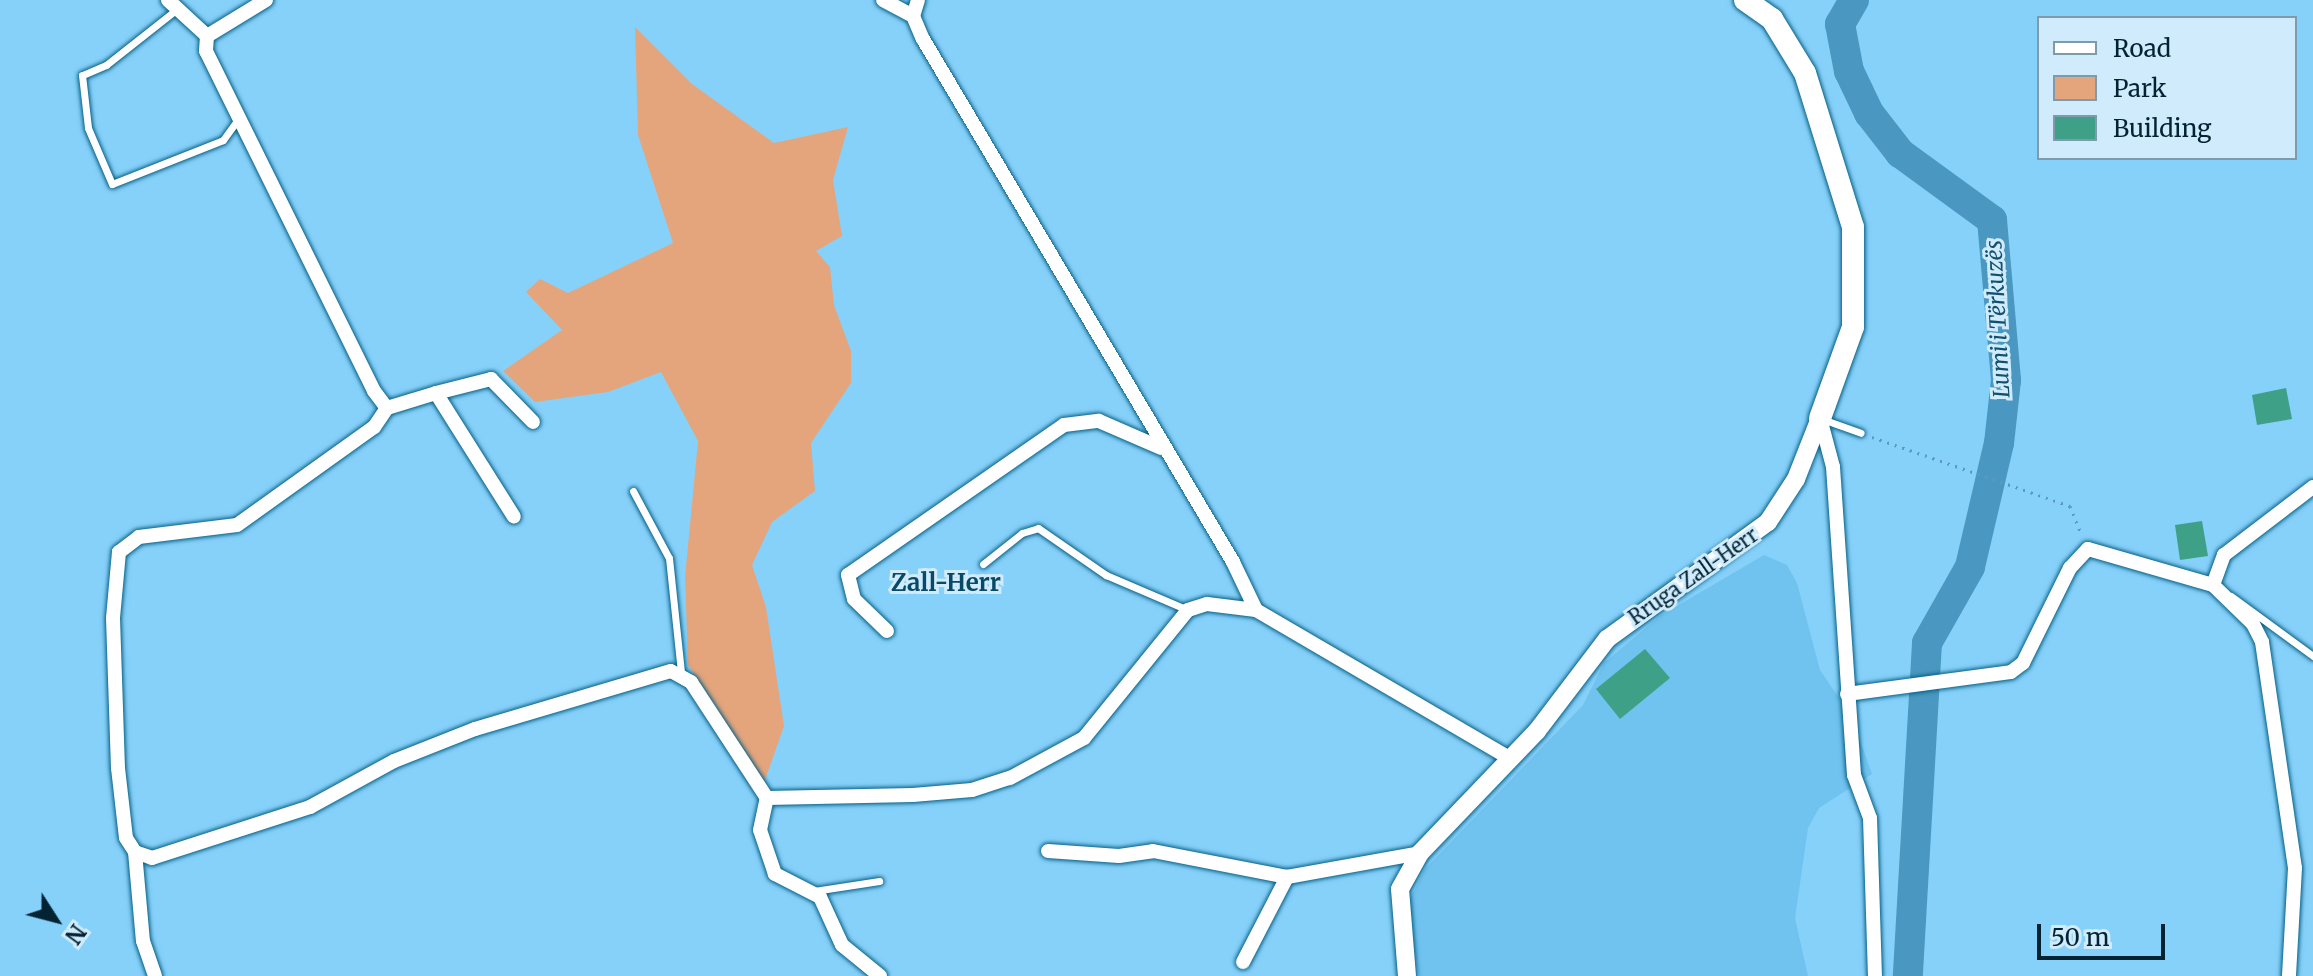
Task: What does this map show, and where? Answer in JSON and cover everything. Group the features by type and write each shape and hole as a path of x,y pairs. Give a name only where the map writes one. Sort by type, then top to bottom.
{"main road":[{"name":"Rruga Zall-Herr","path":"1745,0 1772,19 1800,62 1853,227 1853,327 1820,418"}],"street":[{"path":"207,36 266,0"},
{"path":"883,0 913,16 1161,448 1233,562 1256,610"},
{"path":"913,16 918,0"},
{"path":"173,4 207,36"},
{"path":"207,36 206,51 241,116 328,303 387,408"},
{"path":"155,976 143,941 135,852 126,838 118,768 113,618 119,552 139,537 237,525 374,427 387,408 491,379 533,422"},
{"path":"436,393 514,517"},
{"path":"1820,418 1833,467 1854,775 1870,818 1875,976"},
{"name":"Rruga Zall-Herr","path":"1407,976 1400,889 1420,853 1511,759 1607,639 1768,522 1796,479 1820,418"},
{"path":"887,631 854,599 848,575 1064,425 1099,421 1161,448"},
{"path":"2213,585 2224,555 2313,487"},
{"path":"1847,694 1996,677 2023,663 2070,568 2088,549 2213,585 2253,624 2262,642 2295,868 2289,976"},
{"path":"767,798 913,795 972,790 1010,778 1084,738 1188,610 1207,604 1256,610 1511,759"},
{"path":"135,852 152,858 310,807 394,761 475,729 594,690 681,672 767,798"},
{"path":"767,798 760,820 765,859 775,874 814,891 842,945 880,976"},
{"path":"1048,851 1119,856 1153,851 1287,877 1420,853"},
{"path":"1243,962 1287,877"}],"lane":[{"path":"173,4 106,65 82,75 88,128 112,184 223,140 241,116"},
{"path":"1820,418 1861,433"},
{"path":"633,491 669,558 681,672"},
{"path":"983,564 1022,533 1038,528 1106,575 1188,610"},
{"path":"2213,585 2313,656"},
{"path":"814,891 879,881"}],"path":[{"path":"1861,433 2070,506 2088,549"}],"shaded area":[{"path":"1764,555 1787,565 1797,583 1820,670 1852,717 1872,774 1819,808 1808,828 1795,918 1808,976 1419,976 1407,905 1425,869 1583,705 1604,663 1660,616"}],"green space":[{"path":"635,27 692,84 774,143 848,127 833,180 842,236 816,251 830,267 834,305 851,351 851,383 811,443 815,491 772,522 752,565 766,607 784,726 764,783 688,665 685,577 698,441 661,372 608,392 535,402 503,371 562,330 526,292 540,279 568,293 673,243 638,135"}],"building":[{"path":"2286,388 2292,419 2257,425 2252,395"},
{"path":"2202,521 2208,556 2180,560 2175,525"},
{"path":"1645,649 1670,678 1620,719 1596,689"}],"waterway":[{"name":"Lumi i Tërkuzës","path":"1854,0 1840,24 1849,71 1869,113 1900,153 1992,220 2006,380 1999,443 1970,567 1927,643 1908,976"}],"district":[{"name":"Zall-Herr","path":"946,583"}]}
